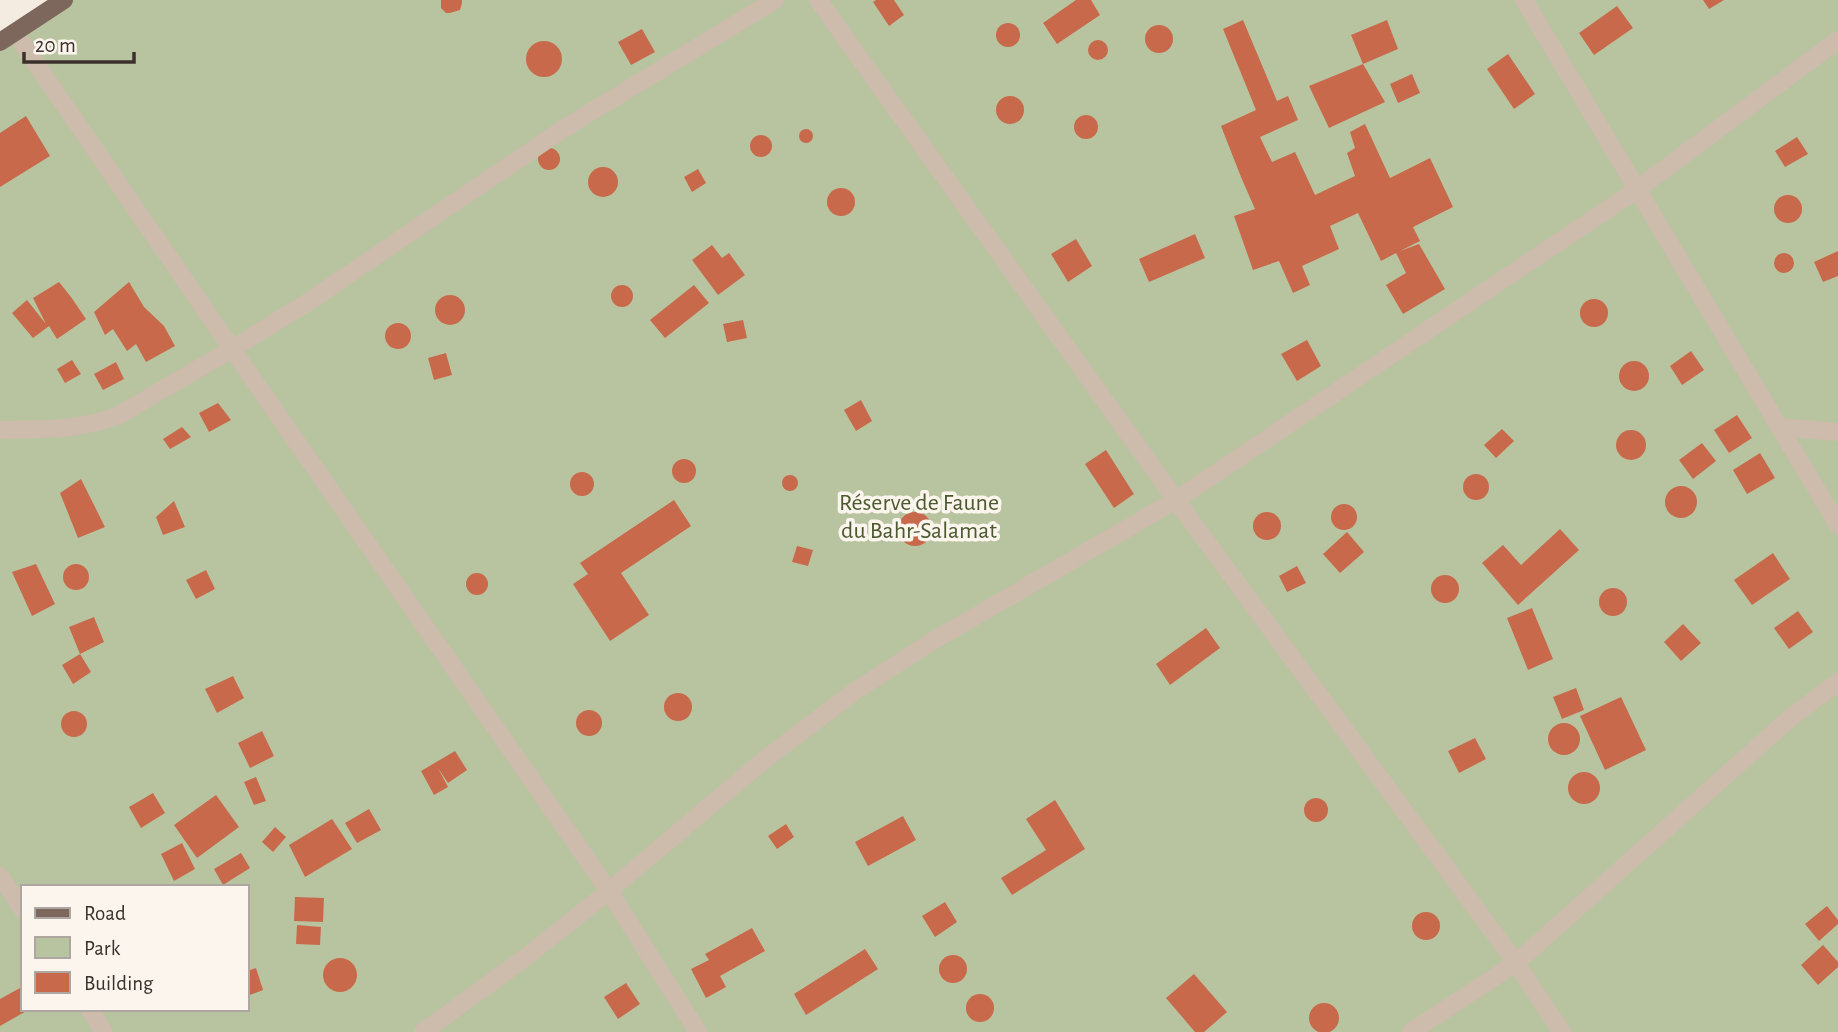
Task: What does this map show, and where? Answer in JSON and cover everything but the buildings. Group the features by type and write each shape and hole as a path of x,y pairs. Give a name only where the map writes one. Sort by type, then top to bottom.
{"main road":[{"path":"7,37 64,0"}],"street":[{"path":"0,430 72,428 119,415 232,349 342,279 563,129 775,0"},
{"path":"818,0 1176,499 1516,963 1562,1032"},
{"path":"1524,0 1838,525"},
{"path":"7,37 232,349 609,891 698,1032"},
{"path":"423,1032 526,957 764,760 855,691 931,642 1176,499 1636,190 1838,40"},
{"path":"1780,427 1838,432"},
{"path":"1411,1032 1516,963 1790,718 1838,682"},
{"path":"0,876 21,907"},
{"path":"90,1011 104,1032"}],"green space":[{"name":"Réserve de Faune du Bahr-Salamat","path":"64,0 1838,0 1838,1032 0,1032 0,42"}]}
